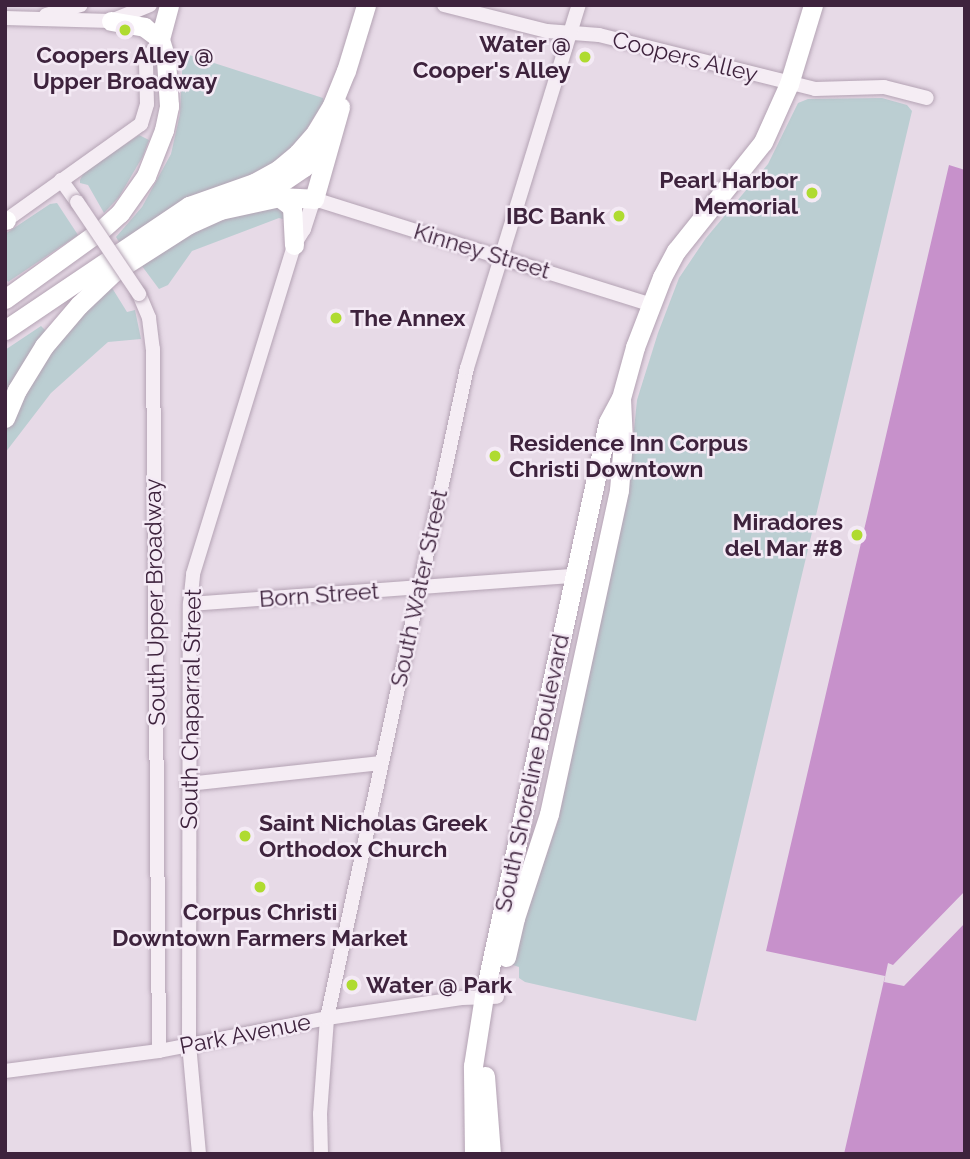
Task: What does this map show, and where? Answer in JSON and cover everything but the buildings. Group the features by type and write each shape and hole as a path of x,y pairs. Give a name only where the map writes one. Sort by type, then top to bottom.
{"main road":[{"path":"7,297 101,230 120,213 146,176 164,130 169,106 166,60 160,39 169,5"},
{"path":"5,342 204,216 256,200 279,197 314,199 346,71 366,5"},
{"name":"South Shoreline Boulevard","path":"474,1154 473,1066 490,996 574,576 608,422 621,398 650,304 676,251 763,142 789,84 813,5"},
{"path":"111,21 144,27 160,39"},
{"path":"5,330 189,206 254,183 279,169 316,132 346,71"},
{"path":"256,200 304,167 333,130"},
{"path":"279,197 292,207 294,245"},
{"path":"5,418 17,390 44,346 79,305 116,271"},
{"name":"South Shoreline Boulevard","path":"491,1154 485,1069 490,996 549,814 619,490 623,441 621,398"}],"street":[{"path":"38,17 80,5"},
{"path":"5,18 111,21 150,5"},
{"name":"Coopers Alley","path":"444,5 547,32 599,35 789,84 815,89 884,87 927,98"},
{"name":"South Water Street","path":"321,1154 320,1114 327,1018 467,368 579,5"},
{"path":"6,220 141,124 147,104 146,62 160,39"},
{"name":"South Upper Broadway","path":"61,180 139,294 149,318 152,349 159,1051"},
{"name":"Kinney Street","path":"314,199 650,304"},
{"name":"South Chaparral Street","path":"199,1154 189,1045 190,604 199,547 294,245 304,229 314,199"},
{"name":"Born Street","path":"190,604 574,576"},
{"path":"188,784 381,763"},
{"name":"Park Avenue","path":"5,1071 159,1051 327,1018 490,996"}],"shaded area":[{"path":"183,53 323,98 324,101 300,140 270,166 119,242 116,237 142,207 171,154 180,114"},
{"path":"882,98 907,105 912,111 696,1021 525,982 519,978 519,967 513,965 520,932 558,821 627,499 637,400 679,278 706,238 768,164 798,103 808,99"},
{"path":"139,135 149,140 143,156 119,197 104,213 88,185 80,183 80,180 84,172"},
{"path":"949,165 965,170 965,1154 844,1154 885,976 766,951"},
{"path":"57,203 78,235 8,282 5,277 5,234 50,204"},
{"path":"282,204 290,221 279,218 192,251 168,285 159,289 139,262 201,222"},
{"path":"109,283 127,312 135,310 141,339 108,342 51,393 5,453 5,431 30,374"},
{"path":"41,326 47,332 5,401 5,350"}],"pier":[{"path":"965,891 965,923 904,986 884,982 888,963 893,965"}],"place":[{"name":"Coopers Alley @ Upper Broadway","path":"125,30"},
{"name":"Water @ Cooper's Alley","path":"585,57"},
{"name":"Pearl Harbor Memorial","path":"812,193"},
{"name":"IBC Bank","path":"619,216"},
{"name":"The Annex","path":"336,318"},
{"name":"Residence Inn Corpus Christi Downtown","path":"495,456"},
{"name":"Miradores del Mar #8","path":"857,535"},
{"name":"Saint Nicholas Greek Orthodox Church","path":"245,836"},
{"name":"Corpus Christi Downtown Farmers Market","path":"260,887"},
{"name":"Water @ Park","path":"352,985"}]}
